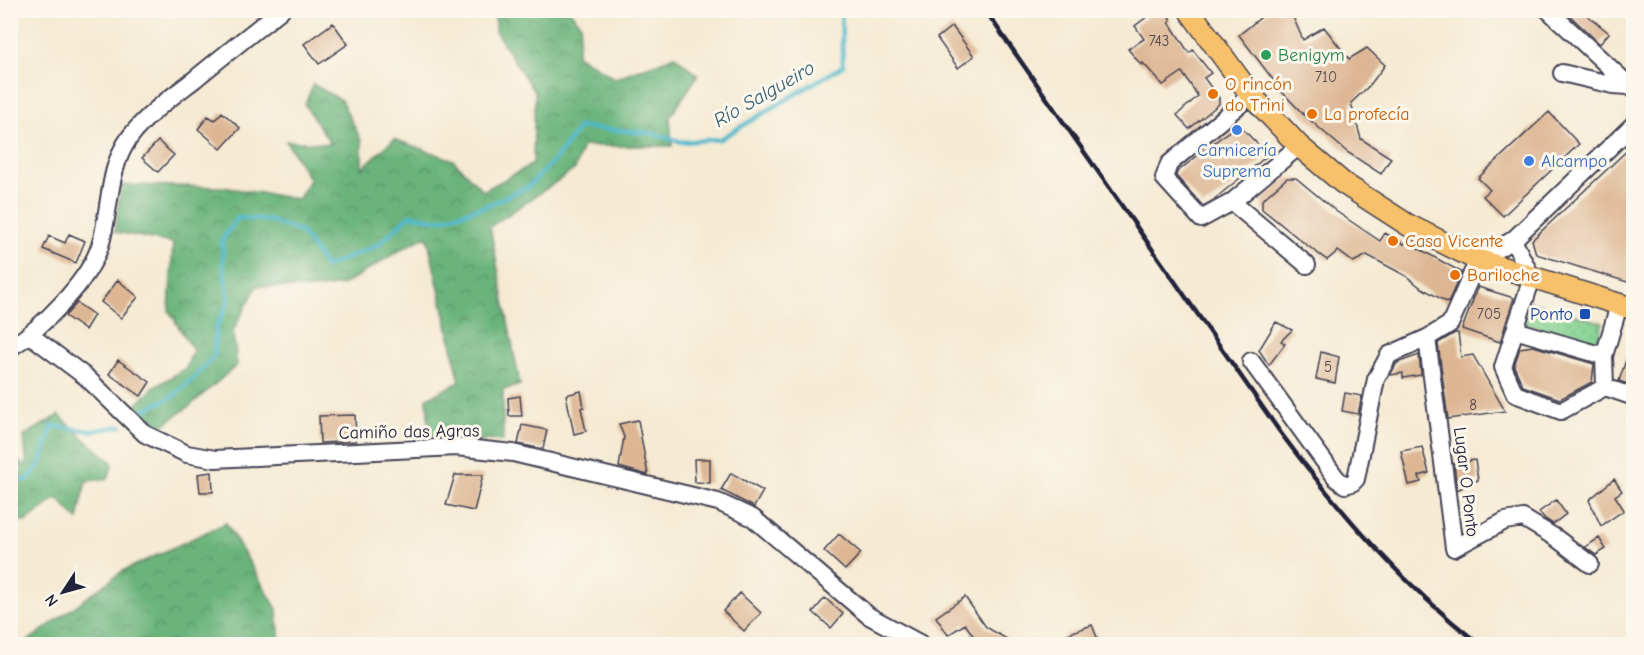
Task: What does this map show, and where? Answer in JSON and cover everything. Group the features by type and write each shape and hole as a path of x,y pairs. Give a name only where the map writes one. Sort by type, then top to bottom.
{"main road":[{"path":"1189,10 1251,95 1299,146 1343,183 1408,225 1478,260 1626,307"}],"street":[{"path":"10,348 30,336 91,268 100,246 118,156 131,135 167,100 281,10"},
{"path":"1548,10 1631,88"},
{"path":"1562,73 1631,88"},
{"path":"1251,95 1169,164 1164,178 1201,219 1232,202 1299,146"},
{"path":"1251,361 1337,479 1345,484 1356,479 1376,379 1389,355 1427,338 1450,324 1478,260 1513,240 1634,124"},
{"path":"1232,202 1307,265"},
{"path":"1513,240 1532,278 1503,367 1515,394 1561,411 1605,387 1634,397"},
{"path":"1605,387 1604,356 1626,307"},
{"path":"1515,330 1604,356"},
{"name":"Camiño das Agras","path":"30,336 86,377 146,434 187,454 214,459 456,447 513,453 718,501 753,518 869,616 921,645"},
{"name":"Lugar O Ponto","path":"1427,338 1454,548 1505,521 1523,518 1556,538 1590,564"}],"green space":[{"path":"495,11 570,11 581,25 577,55 615,78 675,56 698,75 670,117 672,146 583,146 575,169 490,227 520,385 503,390 503,441 429,437 427,398 460,382 427,236 343,285 313,289 257,286 233,331 237,365 191,405 156,430 131,410 153,388 186,368 193,350 169,311 173,243 115,232 121,185 222,187 298,199 310,180 286,141 331,144 305,105 313,84 341,100 362,142 362,168 394,139 453,160 483,191 533,164 535,93 495,31"},
{"path":"1529,301 1603,323 1596,345 1523,323"},
{"path":"59,415 113,463 108,479 86,481 78,520 57,498 25,522 11,517 11,459 27,466 24,436"},
{"path":"226,523 277,609 280,644 24,644 123,571"}],"building":[{"path":"1156,10 1165,10 1171,20 1169,22 1189,53 1193,50 1211,73 1204,78 1219,98 1219,104 1189,129 1177,115 1198,96 1182,72 1163,85 1143,63 1141,65 1128,49 1144,39 1135,26"},
{"path":"1270,10 1290,10 1303,40 1324,27 1349,59 1367,48 1385,65 1370,85 1351,103 1361,139 1391,158 1381,174 1347,152 1303,114 1284,94 1239,35"},
{"path":"1564,10 1581,10 1609,33 1600,44"},
{"path":"333,23 348,44 319,64 304,44"},
{"path":"952,26 974,56 958,68 937,38"},
{"path":"222,112 240,128 221,149 198,129 208,116 215,120"},
{"name":"Alcampo","path":"1549,112 1579,144 1503,216 1483,196 1490,190 1478,178"},
{"path":"1238,124 1268,155 1203,206 1176,176 1177,172"},
{"path":"158,141 174,155 158,172 142,158"},
{"path":"1634,144 1634,284 1536,254 1532,240"},
{"path":"1287,178 1296,178 1337,212 1380,241 1385,233 1404,244 1407,242 1461,272 1448,303 1406,276 1367,255 1353,262 1338,251 1327,260 1304,243 1262,209 1262,200"},
{"path":"69,234 85,241 76,263 43,249 49,236 65,243"},
{"path":"118,280 138,297 121,318 101,302"},
{"path":"1478,287 1514,298 1500,342 1462,329"},
{"path":"77,303 94,315 85,330 65,316"},
{"path":"1276,322 1292,330 1281,341 1285,344 1269,365 1259,350"},
{"path":"1458,333 1461,357 1473,355 1505,411 1448,419 1438,343"},
{"path":"1631,345 1634,346 1634,386 1619,381"},
{"path":"1533,346 1594,364 1592,382 1560,399 1523,386 1514,366 1520,348"},
{"path":"1321,352 1339,357 1335,383 1316,379"},
{"path":"1419,355 1421,375 1403,378 1403,373 1390,375 1397,363"},
{"path":"118,360 150,382 141,396 109,374"},
{"path":"581,391 584,407 581,408 586,431 574,434 566,395"},
{"path":"1345,393 1362,396 1358,414 1342,411"},
{"path":"520,396 522,416 509,416 508,398"},
{"path":"355,415 356,441 320,443 319,416"},
{"path":"638,420 648,475 619,467 624,437 619,424"},
{"path":"522,425 547,430 543,449 518,444"},
{"path":"1422,447 1429,473 1419,476 1421,482 1409,485 1401,451"},
{"path":"694,459 710,459 710,483 695,482"},
{"path":"1475,460 1478,480 1457,490 1454,463"},
{"path":"212,472 213,492 200,492 198,474"},
{"path":"731,473 763,491 754,507 721,490"},
{"path":"455,475 483,475 474,511 446,505"},
{"path":"1614,479 1622,491 1615,496 1624,510 1601,526 1589,500"},
{"path":"1556,500 1566,514 1553,524 1539,512"},
{"path":"839,534 861,553 845,570 824,551"},
{"path":"1599,538 1606,549 1596,555 1585,547"},
{"path":"740,593 761,613 744,631 723,611"},
{"path":"965,597 986,627 1017,645 980,645 965,624 948,635 936,617"},
{"path":"825,598 843,614 831,628 813,612"},
{"path":"1092,625 1100,645 1073,645 1062,636"}],"waterway":[{"name":"Río Salgueiro","path":"137,413 172,397 214,356 216,327 229,300 222,240 237,218 268,220 301,232 326,267 378,245 410,215 438,220 486,206 529,186 558,156 579,127 651,133 682,142 720,139 843,66 841,10"},
{"name":"Río Salgueiro","path":"10,478 28,480 41,462 52,426 92,431 121,426"}],"railway":[{"path":"985,10 1302,461 1348,518 1397,571 1479,644"}],"place":[{"name":"Benigym","path":"1266,55"},
{"name":"O rincón do Trini","path":"1213,94"},
{"name":"La profecía","path":"1312,114"},
{"name":"Carnicería Suprema","path":"1237,130"},
{"name":"Alcampo","path":"1529,161"},
{"name":"Casa Vicente","path":"1393,241"},
{"name":"Bariloche","path":"1455,275"},
{"name":"Ponto","path":"1585,314"}]}
